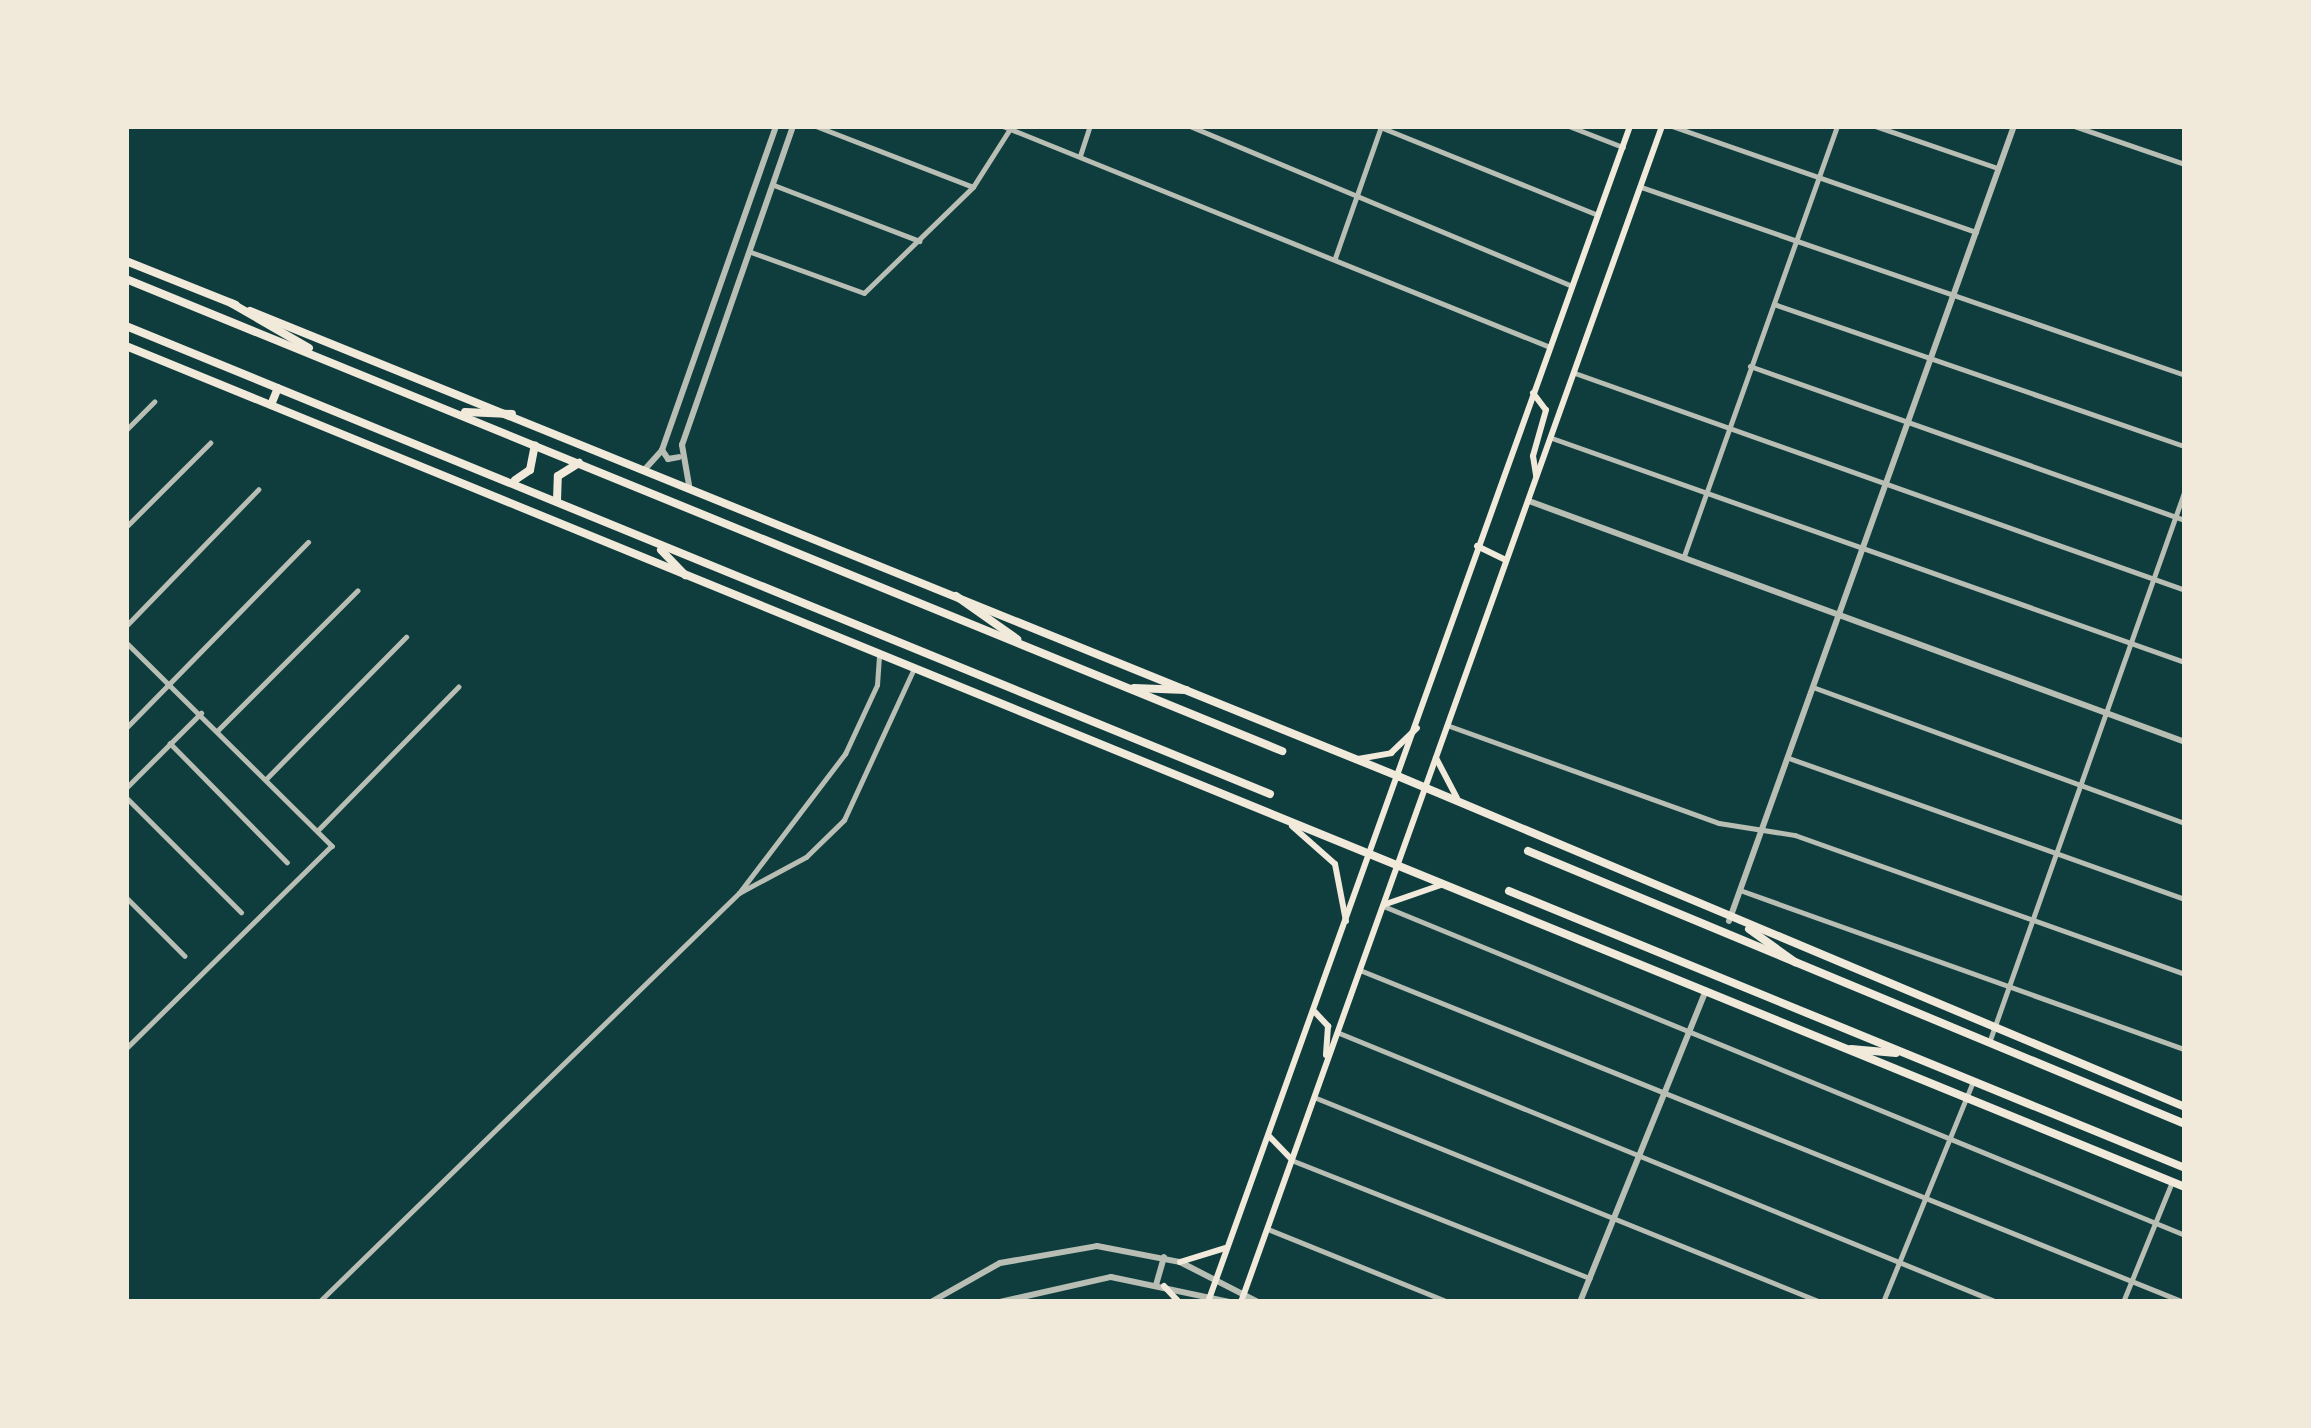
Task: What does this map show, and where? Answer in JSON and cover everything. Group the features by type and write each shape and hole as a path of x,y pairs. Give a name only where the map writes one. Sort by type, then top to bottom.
{"main road":[{"path":"1209,1299 1420,725 1477,546 1630,126"},
{"path":"1241,1302 1662,126"},
{"path":"126,261 689,485 1400,777 1748,929 2185,1107"},
{"path":"126,279 1282,751"},
{"path":"231,303 331,361"},
{"path":"126,326 1270,794"},
{"path":"126,346 2185,1187"},
{"path":"271,405 278,388"},
{"path":"1533,393 1546,410 1532,456 1537,480"},
{"path":"459,412 512,414"},
{"path":"514,481 530,470 535,444"},
{"path":"557,500 558,476 580,462"},
{"path":"656,544 685,575"},
{"path":"1477,546 1506,560"},
{"path":"956,596 1034,650"},
{"path":"1126,688 1186,690"},
{"path":"1351,758 1382,757 1420,725"},
{"path":"1436,758 1463,806"},
{"path":"1292,826 1335,864 1346,928"},
{"path":"1528,851 2185,1124"},
{"path":"1383,905 1442,885"},
{"path":"1509,891 2169,1162 2185,1164"},
{"path":"1748,929 1806,969"},
{"path":"1314,1010 1328,1026 1323,1070"},
{"path":"1851,1049 1904,1053"},
{"path":"1269,1136 1292,1160"},
{"path":"1180,1262 1228,1246"},
{"path":"1160,1286 1179,1302"}],"street":[{"path":"646,468 662,450 776,126"},
{"path":"689,485 679,457 793,126"},
{"path":"816,126 973,187"},
{"path":"1080,156 1090,126"},
{"path":"1190,126 1358,192 1572,286"},
{"path":"1335,257 1380,126 1598,215"},
{"path":"1569,126 1623,147"},
{"path":"1672,126 1976,232"},
{"path":"1683,557 1837,126"},
{"path":"1875,126 1998,168"},
{"path":"1730,921 2014,126"},
{"path":"2074,126 2185,164"},
{"path":"750,251 864,293 973,187 1006,127 1550,347"},
{"path":"772,184 920,241"},
{"path":"1641,187 2185,375"},
{"path":"1774,304 2185,446"},
{"path":"1750,366 2185,520"},
{"path":"1575,373 2185,590"},
{"path":"126,430 154,402"},
{"path":"1552,438 2185,662"},
{"path":"126,527 211,443"},
{"path":"662,450 679,457"},
{"path":"126,626 258,490"},
{"path":"1989,1045 2185,490"},
{"path":"1529,501 1841,610 2185,742"},
{"path":"126,728 308,542"},
{"path":"218,730 357,591"},
{"path":"267,778 406,637"},
{"path":"126,642 331,844 126,1049"},
{"path":"320,1302 739,893 844,754 877,685 878,656"},
{"path":"739,893 806,857 844,820 913,671"},
{"path":"1812,687 2185,823"},
{"path":"319,830 458,688"},
{"path":"126,788 201,713"},
{"path":"1447,725 1719,824 1795,835 2185,974"},
{"path":"170,743 287,862"},
{"path":"1789,758 2185,899"},
{"path":"126,796 241,912"},
{"path":"1740,890 2185,1048"},
{"path":"126,897 184,956"},
{"path":"1383,905 2185,1235"},
{"path":"1360,970 2184,1302"},
{"path":"1580,1302 1668,1094 1706,990"},
{"path":"1337,1032 1997,1302"},
{"path":"1883,1302 1972,1082"},
{"path":"1314,1097 1821,1302"},
{"path":"1292,1160 1590,1278"},
{"path":"2123,1302 2172,1182"},
{"path":"1268,1229 1449,1302"},
{"path":"931,1302 973,1275 1035,1253 1097,1246 1180,1262 1245,1290 1258,1302"},
{"path":"1160,1286 1164,1257"},
{"path":"1000,1302 1079,1279 1160,1286 1230,1302"}]}
